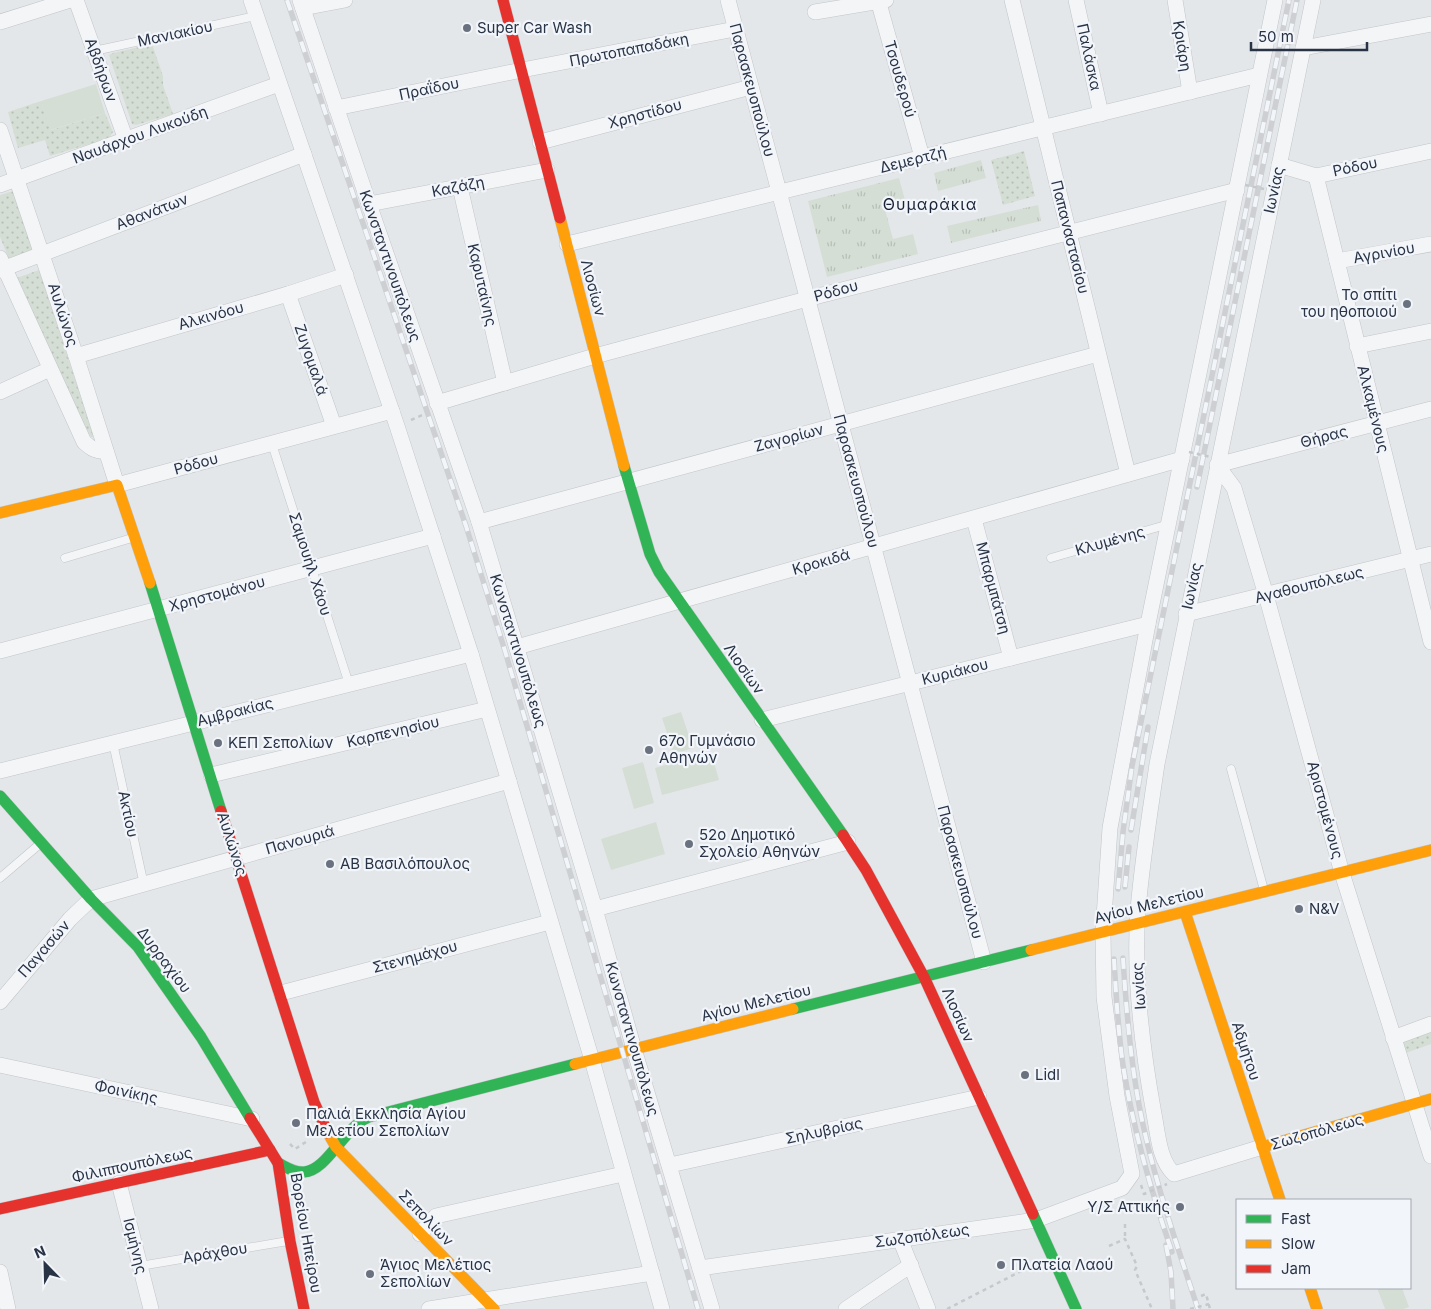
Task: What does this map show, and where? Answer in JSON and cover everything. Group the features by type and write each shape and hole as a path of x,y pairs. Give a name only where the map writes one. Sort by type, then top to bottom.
{"main road":[{"name":"Λιοσίων","path":"503,0 628,481 650,554 679,602 866,870 924,977 1076,1309"},
{"name":"Ρόδου","path":"0,513 117,484"},
{"name":"Αυλώνος","path":"117,484 159,609 193,723 314,1102 323,1125 336,1147"},
{"name":"Δυρραχίου","path":"0,796 41,844 138,947 201,1037 278,1163"},
{"name":"Αγίου Μελετίου","path":"278,1163 294,1171 312,1170 323,1164 355,1125 371,1116 1431,850"},
{"name":"Αδμήτου","path":"1185,912 1280,1199"},
{"name":"Σωζοπόλεως","path":"1262,1147 1431,1100"},
{"name":"Σεπολίων","path":"336,1147 490,1304"},
{"name":"Φιλιππουπόλεως","path":"0,1209 270,1150"},
{"name":"Βορείου Ηπείρου","path":"278,1163 290,1241 304,1309"},
{"path":"1310,1289 1317,1309"}],"street":[{"path":"0,22 70,0"},
{"name":"Αβδήρων","path":"76,0 126,140"},
{"path":"251,0 346,275 433,536 509,781 592,1060 662,1309"},
{"path":"301,4 345,0"},
{"name":"Παρασκευοπούλου","path":"728,0 984,962"},
{"path":"815,12 881,0"},
{"name":"Τσουδερού","path":"881,0 922,157"},
{"name":"Παπαναστασίου","path":"1012,0 1128,474"},
{"name":"Παλάσκα","path":"1076,0 1101,114"},
{"name":"Κριάρη","path":"1175,0 1190,92"},
{"path":"1136,1179 1117,1096 1104,997 1103,932 1110,828 1148,624 1169,524 1186,456 1241,187 1259,75 1275,0"},
{"name":"Ιωνίας","path":"1171,1179 1162,1152 1151,1098 1142,1028 1137,968 1137,924 1140,884 1157,764 1214,461 1280,165 1313,0"},
{"name":"Κωνσταντινουπόλεως","path":"301,4 435,407 479,522 712,1309"},
{"path":"1303,48 1431,24"},
{"name":"Πρωτοπαπαδάκη","path":"522,70 736,29"},
{"name":"Πραΐδου","path":"336,108 522,70"},
{"name":"Δεμερτζή","path":"567,244 1259,75"},
{"name":"Ναυάρχου Λυκούδη","path":"0,185 279,84"},
{"name":"Χρηστίδου","path":"540,142 751,87"},
{"name":"Αυλώνος","path":"0,130 117,484"},
{"name":"Ρόδου","path":"1280,165 1316,176 1431,151"},
{"name":"Αθανάτων","path":"2,266 42,254 304,154"},
{"name":"Καζάζη","path":"368,204 547,170"},
{"name":"Αλκαμένους","path":"1316,176 1431,642"},
{"name":"Καρυταίνης","path":"460,187 505,383"},
{"name":"Ρόδου","path":"435,407 505,383 595,356 1241,187"},
{"name":"Αγρινίου","path":"1337,261 1431,244"},
{"name":"Αυλώνος","path":"2,266 84,442 98,452 106,451"},
{"name":"Αλκινόου","path":"76,356 288,294 346,275"},
{"name":"Ζυγομαλά","path":"288,294 334,426"},
{"path":"1357,346 1431,331"},
{"name":"Ζαγορίων","path":"479,522 1098,354"},
{"path":"0,392 50,369"},
{"name":"Θήρας","path":"1214,461 1431,409"},
{"name":"Ρόδου","path":"117,484 392,411"},
{"name":"Κροκιδά","path":"517,647 974,519 1186,456"},
{"name":"Αριστομένους","path":"1214,461 1234,488 1266,596 1342,873 1431,1156"},
{"name":"Μπαρμπάτση","path":"974,519 1011,658"},
{"name":"Χρηστομάνου","path":"0,651 433,536"},
{"name":"Αγαθουπόλεως","path":"1186,614 1266,596 1431,554"},
{"name":"Κυριάκου","path":"762,720 1148,624"},
{"name":"Αμβρακίας","path":"0,771 470,654"},
{"name":"Καρπενησίου","path":"210,775 487,709"},
{"name":"Πανουριά","path":"92,899 509,781"},
{"path":"595,909 848,842"},
{"name":"Παγασών","path":"2,995 70,919 92,899"},
{"name":"Στενημάχου","path":"280,993 550,922"},
{"path":"1393,1038 1431,1024"},
{"name":"Φοινίκης","path":"0,1065 252,1119"},
{"name":"Σηλυβρίας","path":"670,1165 979,1097"},
{"name":"Σωζοπόλεως","path":"1171,1179 1262,1147"},
{"path":"420,1234 436,1216 623,1174"},
{"name":"Σωζοπόλεως","path":"700,1268 1036,1220 1122,1188 1136,1179"},
{"name":"Ισμήνης","path":"119,1183 150,1309"},
{"path":"900,1239 928,1309"},
{"path":"846,1309 911,1265"},
{"path":"0,1272 8,1309"},
{"path":"429,1309 490,1304 652,1273"}],"lane":[{"name":"Μανιακίου","path":"94,51 256,16"},
{"name":"Σαμουήλ Χάου","path":"272,444 349,684"},
{"name":"Κλυμένης","path":"1051,558 1169,524"},
{"path":"65,558 136,537"},
{"name":"Ακτίου","path":"113,743 144,884"},
{"path":"1232,769 1264,892"},
{"path":"0,878 41,844"},
{"name":"Αράχθου","path":"140,1266 290,1241"}],"path":[{"path":"1241,187 1264,189"},
{"path":"397,426 435,407"},
{"path":"1186,456 1214,461"},
{"path":"286,1139 295,1149 309,1140"},
{"path":"1136,1179 1144,1194 1171,1179"},
{"path":"1125,1224 1125,1239 1137,1266 1135,1270 1152,1309"},
{"path":"1109,1246 1125,1239"},
{"path":"947,1309 1038,1262"},
{"path":"1201,1296 1206,1294 1210,1309"},
{"path":"1190,1309 1209,1304"}],"green space":[{"path":"152,44 173,114 136,125 132,124 109,55"},
{"path":"96,84 105,113 50,130 41,101"},
{"path":"41,101 51,130 105,113 113,132 109,138 50,156 45,140 18,148 8,112"},
{"path":"1024,151 1035,196 1003,205 991,160"},
{"path":"981,160 986,178 938,191 934,173"},
{"path":"899,178 905,200 884,206 893,239 913,234 918,254 827,277 808,201"},
{"path":"13,191 35,250 9,259 0,237 0,195"},
{"path":"1038,205 1041,221 951,243 947,226"},
{"path":"39,270 94,437 91,437 56,369 14,279"},
{"path":"681,712 693,748 674,754 662,718"},
{"path":"711,752 719,780 662,795 655,768"},
{"path":"643,762 654,803 634,809 622,768"},
{"path":"656,822 665,854 611,870 601,839"},
{"path":"1431,1028 1431,1044 1403,1054 1398,1039"},
{"path":"1377,1289 1402,1289 1409,1307 1385,1309"}],"railway":[{"path":"287,0 466,526 505,651 698,1309"},
{"path":"1118,889 1132,766 1289,0"},
{"path":"1197,487 1297,0"},
{"path":"1131,830 1148,727"},
{"path":"1125,887 1129,847"},
{"path":"1123,958 1131,1050 1144,1131 1165,1208 1198,1309"},
{"path":"1114,959 1116,999 1127,1089 1143,1160 1172,1252"},
{"path":"1166,1245 1171,1272 1173,1309"}],"traffic: fast":[{"path":"624,466 650,554 659,572 843,835"},
{"path":"150,583 221,811"},
{"path":"0,796 91,899 138,947 201,1037 250,1118"},
{"path":"793,1009 1031,950"},
{"path":"278,1163 297,1172 312,1170 328,1157 360,1122 369,1117 575,1064"},
{"path":"1033,1214 1076,1309"}],"traffic: slow":[{"path":"560,218 624,466"},
{"path":"0,513 117,485 150,583"},
{"path":"1031,950 1431,850"},
{"path":"1185,912 1280,1199"},
{"path":"575,1064 793,1009"},
{"path":"1262,1147 1431,1099"},
{"path":"328,1133 336,1147 494,1309"},
{"path":"1310,1289 1317,1309"}],"traffic: jam":[{"path":"503,0 560,218"},
{"path":"221,811 314,1102 328,1133"},
{"path":"843,835 866,870 924,977 1033,1214"},
{"path":"250,1118 278,1163 290,1241 304,1309"},
{"path":"0,1209 270,1150"}],"place":[{"name":"Super Car Wash","path":"467,28"},
{"name":"Το σπίτι του ηθοποιού","path":"1407,304"},
{"name":"ΚΕΠ Σεπολίων","path":"218,743"},
{"name":"67ο Γυμνάσιο Αθηνών","path":"649,750"},
{"name":"52ο Δημοτικό Σχολείο Αθηνών","path":"689,844"},
{"name":"ΑΒ Βασιλόπουλος","path":"330,864"},
{"name":"N&V","path":"1299,909"},
{"name":"Lidl","path":"1025,1075"},
{"name":"Παλιά Εκκλησία Αγίου Μελετίου Σεπολίων","path":"296,1123"},
{"name":"Υ/Σ Αττικής","path":"1180,1207"},
{"name":"Πλατεία Λαού","path":"1001,1265"},
{"name":"Άγιος Μελέτιος Σεπολίων","path":"370,1274"}],"district":[{"name":"Θυμαράκια","path":"930,204"}]}
